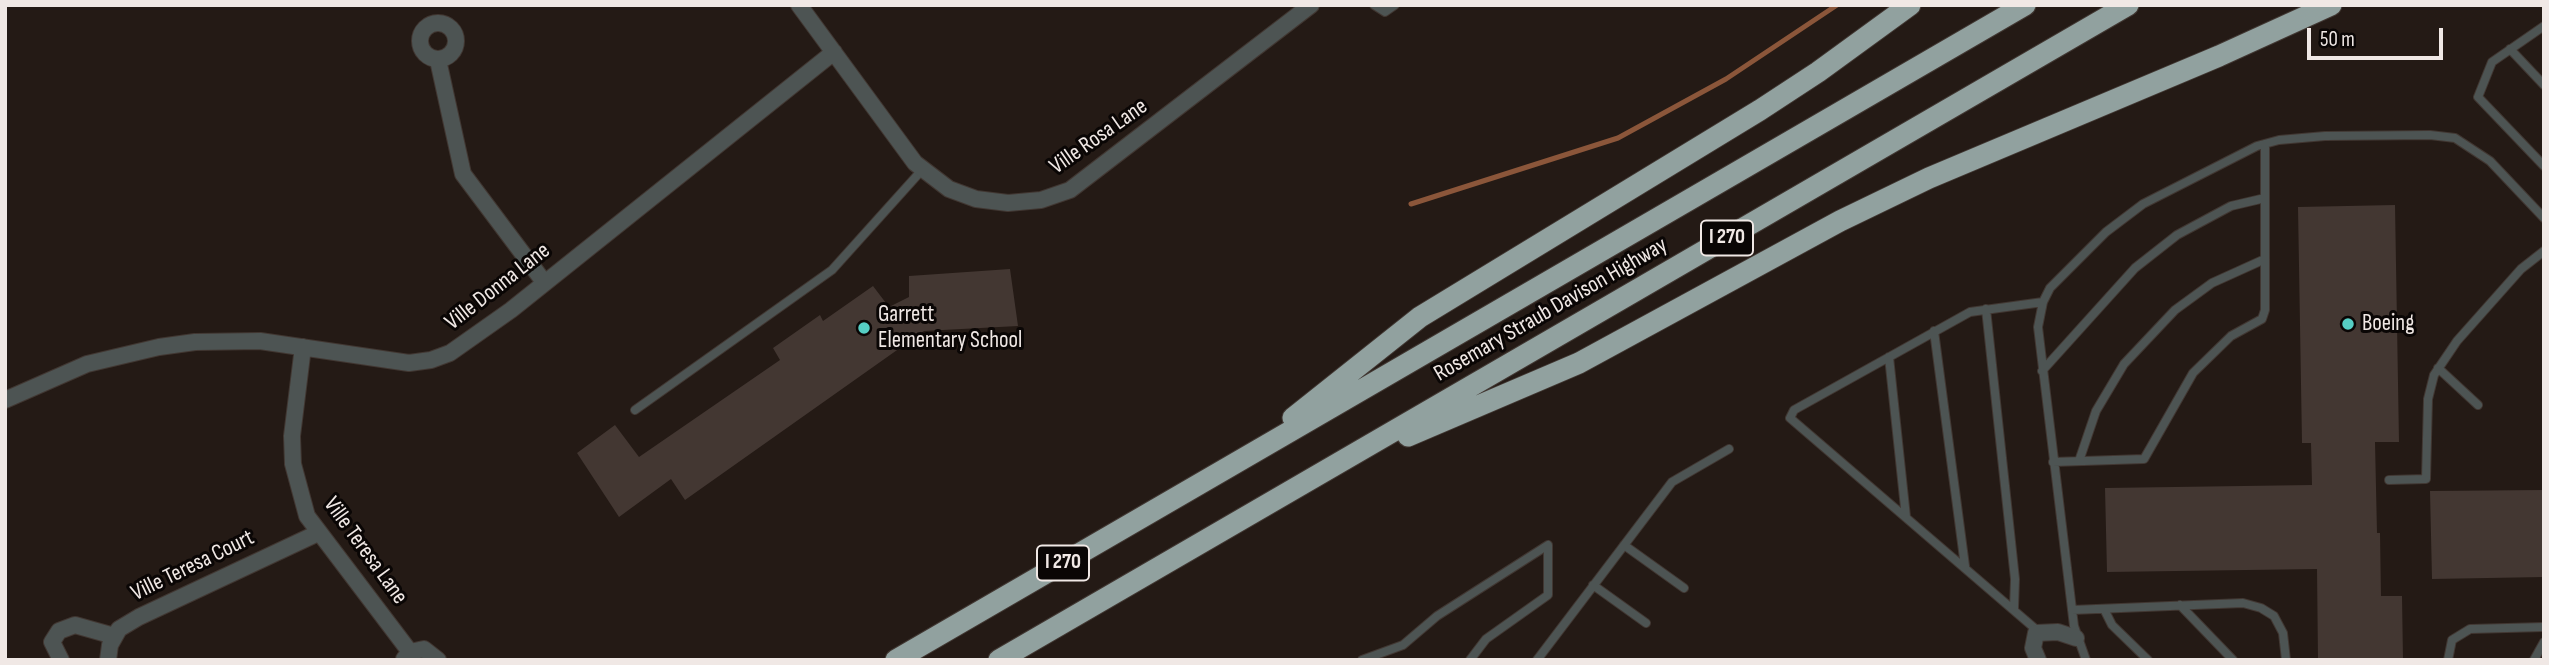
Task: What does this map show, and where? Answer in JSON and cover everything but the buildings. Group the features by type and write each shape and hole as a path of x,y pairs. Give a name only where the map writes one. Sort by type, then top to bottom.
{"highway":[{"path":"1231,468 1420,317 1760,110 1910,5"},
{"name":"Rosemary Straub Davison Highway","path":"897,660 2025,5"},
{"name":"Rosemary Straub Davison Highway","path":"999,660 2128,5"},
{"path":"1326,471 1579,363 1840,221 1929,177 2219,56 2331,5"}],"street":[{"name":"Ville Rosa Lane","path":"799,5 922,170 949,189 976,199 1008,203 1041,200 1070,190 1311,5"},
{"name":"Ville Donna Lane","path":"5,400 87,364 159,347 228,341 303,347 410,363 431,360 481,334 834,52"},
{"path":"438,60 463,174 544,282"},
{"name":"Ville Teresa Lane","path":"303,347 292,436 293,464 307,516 407,656 424,649 438,660"},
{"name":"Ville Teresa Court","path":"114,636 119,629 139,617 318,533"},
{"path":"61,660 52,642 59,631 75,625 114,636 108,660"},
{"path":"2038,660 2033,639 2039,632 2058,632 2076,638"}],"lane":[{"path":"1374,5 1385,12 1395,5"},
{"path":"2544,26 2492,62 2478,97 2544,166"},
{"path":"2510,49 2544,85"},
{"path":"2078,660 2038,327 2043,302 2050,288 2106,232 2143,204 2203,172 2265,144 2325,136 2430,135 2455,138 2490,160 2544,218"},
{"path":"2053,462 2144,459 2193,373 2231,336 2262,319 2265,310 2265,144"},
{"path":"635,410 832,270 922,170"},
{"path":"2042,371 2081,325 2136,268 2177,235 2231,206 2265,198"},
{"path":"2389,480 2426,479 2428,399 2438,368 2521,269 2544,251"},
{"path":"2079,461 2096,411 2124,364 2175,310 2212,283 2265,259"},
{"path":"2039,632 1790,418 1794,410 1970,312 2043,302"},
{"path":"1986,309 2015,579 2014,608"},
{"path":"1934,331 1965,566"},
{"path":"1889,357 1906,517"},
{"path":"2438,368 2478,405"},
{"path":"1537,660 1672,482 1729,449"},
{"path":"1624,544 1684,588"},
{"path":"1362,660 1403,645 1437,616 1548,545 1548,595 1486,639 1471,660"},
{"path":"1593,586 1646,623"},
{"path":"2072,610 2243,603 2261,608 2274,616 2283,633 2287,660"},
{"path":"2180,605 2233,660"},
{"path":"2104,608 2112,625 2148,660"},
{"path":"2448,660 2452,640 2470,629 2544,627"},
{"path":"2076,638 2086,660"},
{"path":"2534,660 2544,642"}],"waterway":[{"path":"1411,204 1618,138 1726,79 1837,5"}],"place":[{"name":"Boeing","path":"2348,324"},
{"name":"Garrett Elementary School","path":"864,328"}]}
